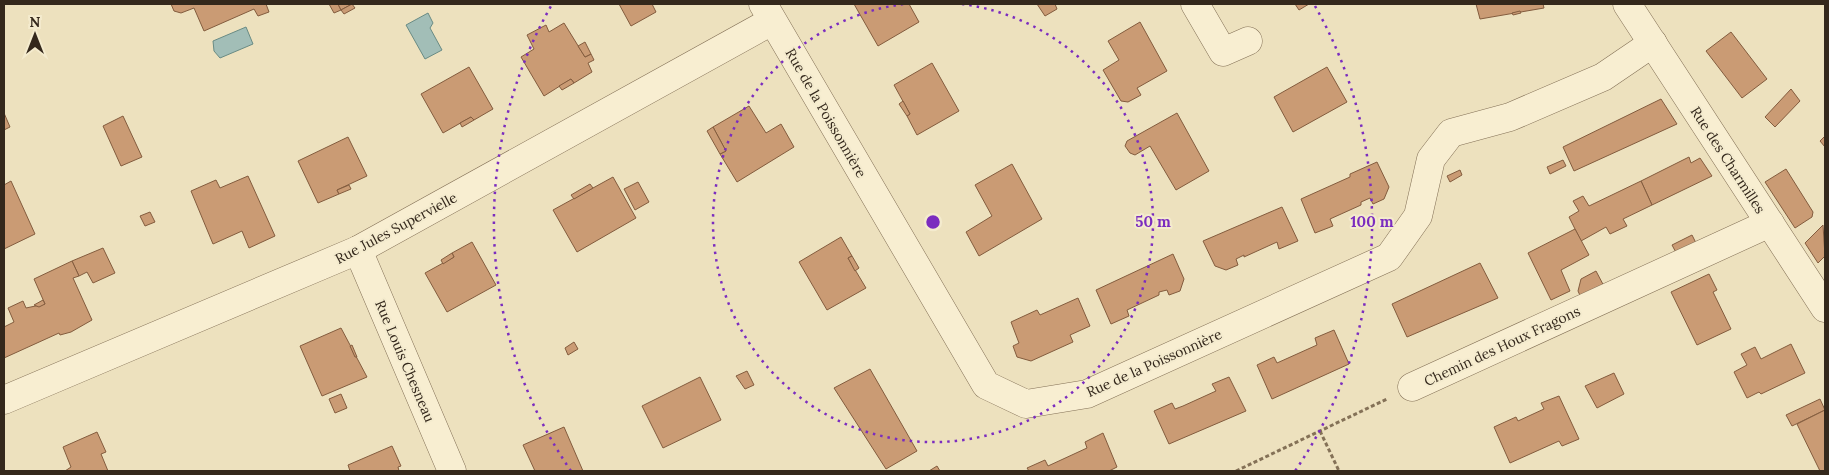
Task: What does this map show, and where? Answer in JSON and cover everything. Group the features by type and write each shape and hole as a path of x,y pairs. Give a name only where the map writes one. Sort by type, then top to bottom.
{"street":[{"path":"1195,4 1222,52 1248,41"},
{"name":"Rue des Charmilles","path":"1632,6 1653,43 1825,308"},
{"name":"Rue de la Poissonnière","path":"767,12 986,385 1026,404 1087,394 1388,257 1418,216 1431,159 1451,133 1510,117 1602,76 1653,43"},
{"name":"Rue Jules Supervielle","path":"4,400 358,250 767,12"},
{"name":"Chemin des Houx Fragons","path":"1412,387 1770,223"},
{"name":"Rue Louis Chesneau","path":"358,250 452,471"}],"path":[{"name":"Chemin des Houx Fragons","path":"1236,471 1412,387"},
{"path":"1320,431 1339,471"}],"water":[{"path":"428,13 433,23 430,28 442,50 425,59 406,25"},
{"path":"246,27 253,44 220,58 214,51 213,41"}],"building":[{"path":"171,4 266,4 269,12 258,16 254,9 204,31 194,8 181,13 174,11"},
{"path":"329,4 338,4 341,10 334,13"},
{"path":"338,4 352,4 341,10"},
{"path":"352,4 355,8 344,14 341,10"},
{"path":"619,4 652,4 656,12 631,26"},
{"path":"854,4 909,4 919,22 878,46"},
{"path":"1037,4 1055,4 1057,9 1045,16"},
{"path":"1295,4 1309,4 1299,10"},
{"path":"1476,4 1543,4 1544,8 1480,19"},
{"path":"1520,11 1521,13 1513,15 1512,13"},
{"path":"1140,22 1167,71 1137,88 1141,95 1128,102 1121,101 1103,70 1119,60 1108,41"},
{"path":"564,23 585,57 591,54 594,60 588,63 592,72 574,83 571,79 544,96 521,57 534,49 527,35 546,25 549,32"},
{"path":"1731,32 1767,79 1742,98 1706,51"},
{"path":"585,42 591,54 585,57 578,46"},
{"path":"932,63 959,111 917,135 907,116 910,114 894,85"},
{"path":"469,67 493,109 474,120 471,117 443,133 421,94"},
{"path":"1327,67 1347,102 1293,132 1274,97"},
{"path":"571,79 574,83 562,90 559,86"},
{"path":"1791,89 1800,101 1775,127 1765,117"},
{"path":"1661,99 1677,124 1574,171 1563,147"},
{"path":"903,101 910,114 907,116 899,104"},
{"path":"749,106 766,133 781,124 794,147 737,182 720,154 726,151 713,127"},
{"path":"4,113 10,127 4,130"},
{"path":"1177,113 1209,171 1176,190 1150,146 1135,155 1130,153 1125,146 1127,141"},
{"path":"123,116 142,157 121,166 103,126"},
{"path":"471,117 474,120 462,127 460,123"},
{"path":"713,127 726,151 720,154 707,131"},
{"path":"1825,136 1825,147 1820,141"},
{"path":"348,137 367,176 337,190 339,194 318,203 298,161"},
{"path":"1689,157 1691,163 1700,158 1712,176 1652,205 1641,181"},
{"path":"1563,160 1566,166 1550,174 1547,167"},
{"path":"1377,162 1389,187 1384,199 1373,204 1370,198 1361,202 1361,205 1330,219 1333,226 1315,233 1301,199 1350,177 1350,174"},
{"path":"1012,164 1042,219 979,256 966,232 992,216 975,185"},
{"path":"1786,169 1813,212 1812,217 1795,228 1765,182"},
{"path":"1460,170 1462,175 1450,182 1447,176"},
{"path":"248,176 275,236 249,248 242,231 213,244 191,191 216,180 220,188"},
{"path":"613,177 636,218 577,252 553,210"},
{"path":"11,181 35,234 4,249 4,185"},
{"path":"1641,181 1652,205 1623,219 1627,226 1610,234 1606,227 1581,241 1569,217 1579,211 1573,201 1583,196 1589,206"},
{"path":"638,182 649,202 635,210 624,189"},
{"path":"590,184 593,188 574,199 571,195"},
{"path":"349,185 351,189 339,194 337,190"},
{"path":"1282,207 1298,241 1279,249 1277,242 1244,257 1244,255 1236,259 1238,265 1226,270 1215,266 1203,241"},
{"path":"150,212 155,222 145,226 140,216"},
{"path":"1823,225 1825,256 1818,263 1805,243"},
{"path":"1575,229 1589,255 1561,270 1570,291 1551,300 1528,253"},
{"path":"1692,235 1700,251 1680,260 1672,245"},
{"path":"841,237 852,256 848,258 866,288 827,310 799,262"},
{"path":"472,242 496,285 447,312 425,273 454,257 452,253"},
{"path":"103,248 115,273 93,283 87,272 79,276 72,261"},
{"path":"452,253 454,257 443,264 441,260"},
{"path":"1173,254 1184,279 1180,291 1169,295 1167,290 1159,292 1159,295 1127,310 1129,316 1111,324 1096,290"},
{"path":"852,256 859,268 855,271 848,258"},
{"path":"72,261 79,276 73,278 92,320 71,332 60,335 59,333 4,358 4,327 14,322 8,308 23,301 26,308 45,304 34,279"},
{"path":"1480,263 1498,298 1407,337 1392,304"},
{"path":"1596,271 1606,290 1583,302 1578,291 1581,279"},
{"path":"1709,274 1717,290 1713,292 1731,329 1697,345 1671,292"},
{"path":"1078,298 1090,326 1070,335 1073,342 1031,361 1017,357 1013,346 1019,343 1011,322 1037,310 1040,315"},
{"path":"43,300 45,304 39,307 34,305"},
{"path":"341,328 367,377 322,396 300,346"},
{"path":"1334,330 1349,364 1272,399 1257,365 1274,357 1277,363 1317,345 1315,338"},
{"path":"574,342 578,349 568,355 565,348"},
{"path":"1791,344 1805,373 1761,394 1759,392 1747,398 1734,372 1747,365 1741,354 1755,347 1761,359"},
{"path":"352,345 357,357 355,357 350,346"},
{"path":"870,369 917,451 886,469 834,388"},
{"path":"747,371 754,385 745,389 736,376"},
{"path":"1614,373 1624,394 1597,408 1585,386"},
{"path":"700,377 721,420 663,448 642,406"},
{"path":"1229,377 1246,411 1169,444 1154,411 1172,403 1175,409 1183,406 1216,391 1212,384"},
{"path":"341,394 347,408 335,413 329,399"},
{"path":"1559,396 1579,439 1562,446 1559,441 1510,463 1494,427 1516,417 1518,421 1544,409 1541,403"},
{"path":"1820,399 1825,410 1792,426 1786,415"},
{"path":"1825,410 1825,471 1820,471 1797,424"},
{"path":"564,427 583,471 535,471 523,445"},
{"path":"97,432 106,452 101,454 108,471 65,471 71,467 63,447"},
{"path":"1103,433 1117,467 1109,471 1029,471 1027,468 1045,460 1048,466 1087,448 1085,442"},
{"path":"392,446 401,466 398,467 399,471 350,471 348,465"},
{"path":"937,466 940,471 929,471"}]}
